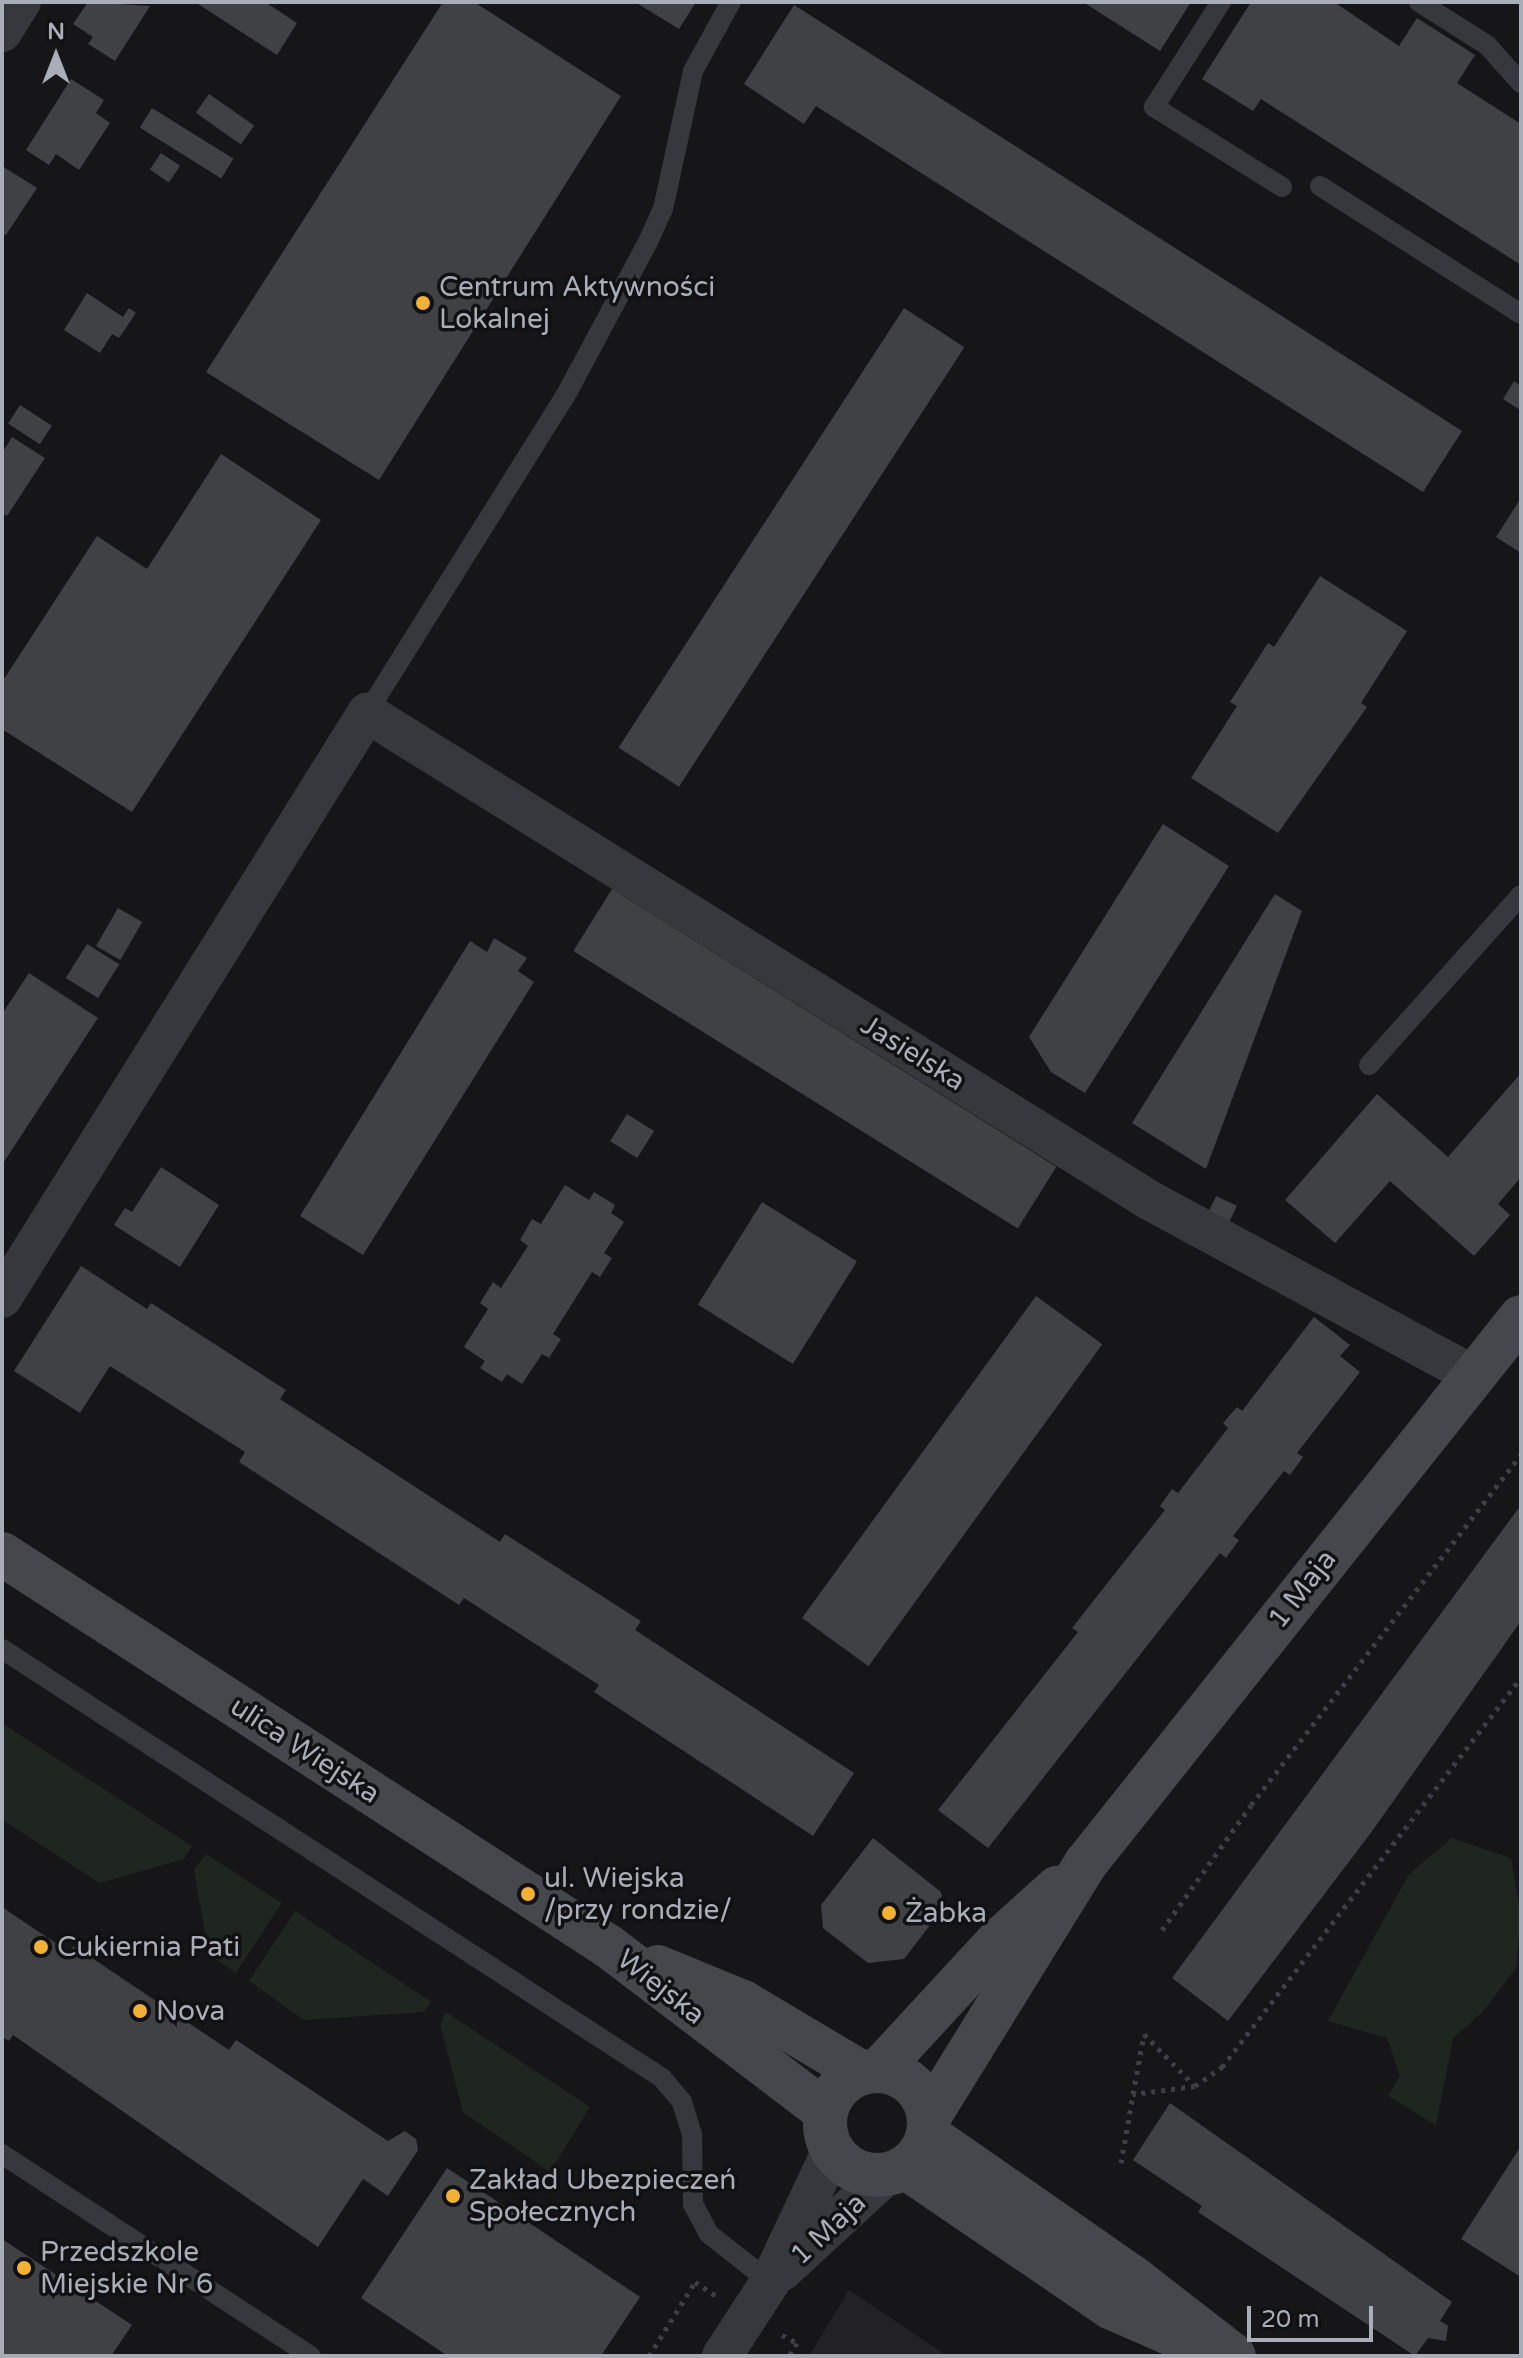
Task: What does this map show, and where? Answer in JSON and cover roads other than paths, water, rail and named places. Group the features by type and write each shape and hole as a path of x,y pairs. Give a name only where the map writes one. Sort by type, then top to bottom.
{"street":[{"path":"2,32 21,2"},
{"path":"2,1298 367,713"},
{"name":"Jasielska","path":"367,713 1149,1200 1471,1374"},
{"name":"1 Maja","path":"770,2282 912,2148 1086,1863 1471,1374 1521,1317"},
{"name":"ulica Wiejska","path":"2,1554 608,1946"},
{"name":"1 Maja","path":"870,2072 997,1942 1086,1863"},
{"name":"Wiejska","path":"608,1946 743,2002 870,2072"},
{"name":"Wiejska","path":"608,1946 829,2131"},
{"path":"912,2148 912,2084 870,2072 833,2093 829,2131 846,2165 912,2148 1131,2276 1234,2356"},
{"name":"1 Maja","path":"722,2356 770,2282 829,2131"},
{"path":"912,2148 1110,2307 1223,2356"}],"lane":[{"path":"367,713 568,391 648,242 663,209 693,71 731,2"},
{"path":"1221,2 1154,107 1282,187"},
{"path":"1419,2 1487,45 1521,83"},
{"path":"1320,186 1521,314"},
{"path":"1369,1065 1521,895"},
{"path":"2,1649 662,2078 682,2102 692,2134 693,2204 709,2234 770,2282"},
{"path":"2,2154 311,2356"}],"place":[{"name":"Centrum Aktywności Lokalnej","path":"423,303"},
{"name":"ul. Wiejska /przy rondzie/","path":"528,1894"},
{"name":"Żabka","path":"889,1913"},
{"name":"Cukiernia Pati","path":"41,1947"},
{"name":"Nova","path":"140,2011"},
{"name":"Zakład Ubezpieczeń Społecznych","path":"453,2196"},
{"name":"Przedszkole Miejskie Nr 6","path":"24,2268"}]}
